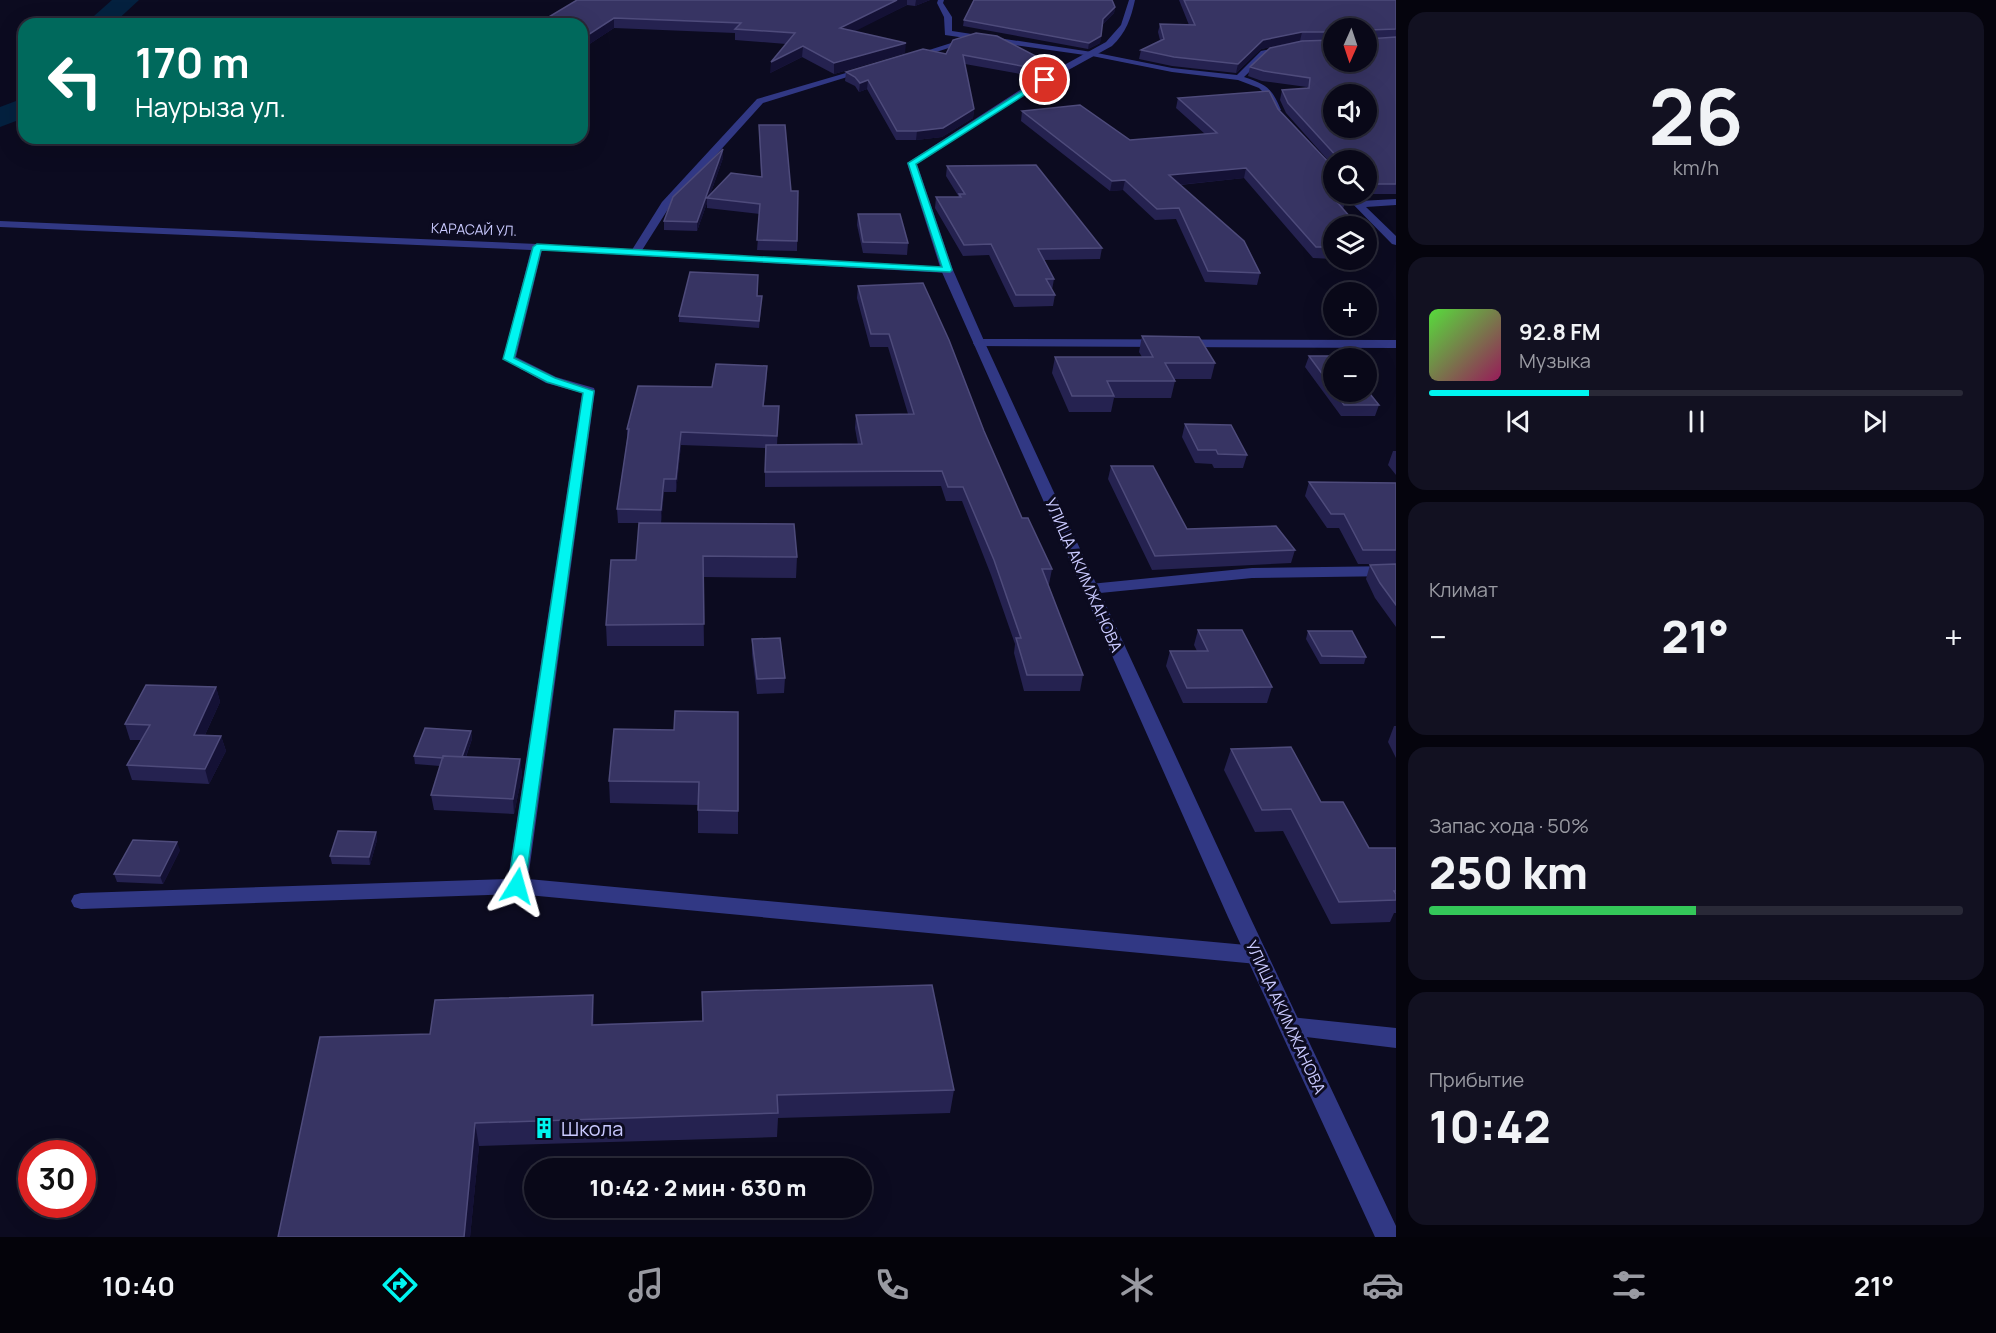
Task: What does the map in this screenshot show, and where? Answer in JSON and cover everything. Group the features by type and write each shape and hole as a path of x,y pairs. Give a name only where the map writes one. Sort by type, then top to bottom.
{"street":[{"path":"941,0 940,3 948,17 948,33 1092,54 1172,70 1239,78 1262,86 1271,95 1280,115"},
{"name":"УЛИЦА АКИМЖАНОВА","path":"1132,0 1126,23 1118,37 1092,54 1029,88 912,163 947,270 979,343 1257,955 1388,1237"},
{"path":"898,61 978,37"},
{"path":"1239,78 1264,53 1300,45"},
{"path":"634,253 666,204 760,101 875,67"},
{"path":"1377,203 1396,202"},
{"path":"1357,204 1396,242"},
{"name":"КАРАСАЙ УЛ.","path":"0,224 537,247 947,270"},
{"path":"517,886 589,391 551,380 509,359 537,247"},
{"path":"979,343 1396,344"},
{"path":"1090,589 1251,573 1396,571"},
{"path":"81,901 517,886 1257,955"},
{"path":"1290,1026 1396,1038"}],"building":[{"path":"577,0 897,0 840,28 906,43 834,63 803,46 771,62 795,33 735,29 741,23 614,18 588,35 588,18 547,18"},
{"path":"974,0 1112,0 1115,7 1103,19 1101,36 1089,43 964,20"},
{"path":"1184,0 1396,0 1396,29 1377,30 1377,18 1323,18 1323,32 1302,32 1263,40 1238,64 1174,57 1141,50 1164,39 1160,24 1195,25"},
{"path":"976,33 997,36 1049,63 1038,69 963,55 974,109 943,128 897,131 868,80 860,83 846,72 923,49 946,54 953,40"},
{"path":"1396,37 1396,184 1377,184 1377,150 1331,150 1288,103 1282,90 1309,88 1310,78 1250,67 1270,48 1302,41 1323,40 1323,72 1377,72 1377,38"},
{"path":"1269,91 1278,109 1323,156 1323,204 1339,204 1349,216 1323,216 1323,247 1316,247 1246,168 1169,175 1244,241 1260,273 1208,271 1179,208 1157,209 1125,180 1112,181 1022,111 1080,105 1130,140 1217,133 1178,98"},
{"path":"759,125 785,125 791,191 798,191 797,241 757,240 760,204 707,198 731,173 762,177"},
{"path":"723,149 697,222 664,221 673,197"},
{"path":"1036,165 1102,248 1038,249 1054,279 1046,279 1055,295 1016,295 991,244 964,245 936,197 961,197 959,194 965,194 947,166"},
{"path":"858,214 900,214 908,243 863,242"},
{"path":"690,272 758,275 757,296 762,296 759,321 679,316"},
{"path":"923,283 949,340 984,431 1022,518 1028,518 1052,569 1042,569 1083,675 1027,675 1016,638 1021,638 994,560 963,487 948,487 942,471 765,472 766,445 862,444 856,415 914,414 889,334 871,334 858,286"},
{"path":"1142,336 1199,337 1215,363 1165,363 1175,381 1107,381 1114,396 1072,396 1055,357 1153,357"},
{"path":"1309,356 1323,356 1323,375"},
{"path":"716,364 767,366 763,406 779,406 777,436 681,432 676,479 664,479 661,510 617,509 629,429 627,429 638,386 712,387"},
{"path":"1342,402 1377,402 1379,405 1344,405"},
{"path":"1185,424 1231,425 1247,455 1218,454 1216,450 1198,450"},
{"path":"1111,466 1153,466 1187,529 1276,526 1295,550 1155,556"},
{"path":"1309,482 1396,483 1396,550 1363,550 1344,514 1331,514"},
{"path":"639,523 794,524 797,557 703,556 704,624 606,625 611,560 636,560"},
{"path":"1396,564 1396,605 1370,565"},
{"path":"1198,630 1242,630 1272,687 1187,688 1170,651 1208,651"},
{"path":"1308,631 1352,631 1366,657 1322,656"},
{"path":"780,638 785,678 757,679 752,639"},
{"path":"146,685 216,687 194,735 221,736 205,769 127,765 150,725 125,724"},
{"path":"675,711 738,712 738,811 698,810 699,782 609,781 614,729 674,730"},
{"path":"425,728 471,731 462,757 414,756"},
{"path":"1291,747 1321,802 1343,802 1369,848 1396,848 1396,891 1394,891 1396,900 1339,902 1291,809 1262,810 1231,749"},
{"path":"443,756 520,759 513,799 431,795"},
{"path":"338,831 376,832 369,857 330,856"},
{"path":"133,840 177,842 160,876 114,874"},
{"name":"Школа","path":"932,985 954,1090 777,1095 778,1113 475,1123 464,1237 278,1237 320,1037 430,1034 435,1000 593,995 592,1025 703,1021 702,992"}],"waterway":[{"path":"105,18 127,0"},
{"path":"0,118 18,110"}],"place":[{"name":"Школа","path":"544,1128"}],"route":[{"path":"517,886 589,391 551,380 509,359 537,247 947,270 912,163 1045,80"}]}
